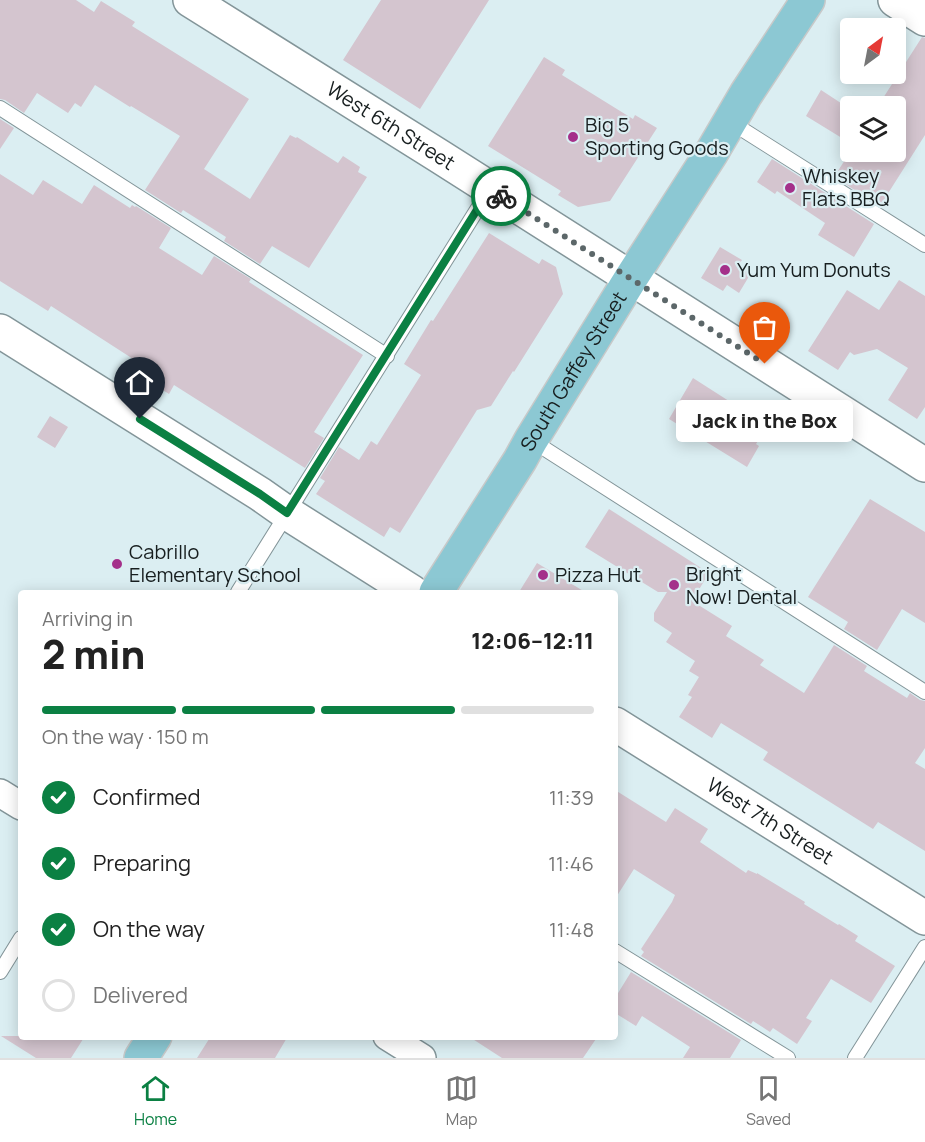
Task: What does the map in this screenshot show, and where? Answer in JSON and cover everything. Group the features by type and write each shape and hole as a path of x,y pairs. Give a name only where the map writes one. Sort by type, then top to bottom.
{"main road":[{"name":"South Gaffey Street","path":"437,590 631,278 712,153 729,121 808,0"},
{"path":"141,1058 152,1040"}],"street":[{"name":"West 6th Street","path":"190,0 925,465"},
{"path":"895,0 925,19"},
{"path":"0,331 409,590"},
{"name":"West 7th Street","path":"618,726 925,918"},
{"path":"0,793 18,804"},
{"path":"393,1040 422,1058"}],"lane":[{"path":"0,108 387,356"},
{"path":"729,121 925,245"},
{"path":"238,590 490,189"},
{"path":"531,440 925,692"},
{"path":"0,972 18,943"},
{"path":"855,1058 925,947"},
{"path":"618,953 788,1058"}],"building":[{"path":"0,0 76,0 94,12 101,1 135,22 132,26 249,99 204,169 250,199 290,135 338,163 343,156 360,167 358,172 367,177 309,268 272,246 260,264 224,241 226,237 183,210 181,213 145,190 180,136 95,85 81,107 75,103 68,113 37,93 24,113 0,99"},
{"path":"381,0 489,0 420,109 343,60"},
{"path":"922,37 925,38 925,135 880,206 834,177 844,162 906,162 906,96 884,96 892,84 906,84 906,62"},
{"name":"Big 5 Sporting Goods","path":"544,57 565,70 562,75 633,119 635,115 657,128 610,201 578,207 558,195 561,191 488,146"},
{"path":"821,90 840,102 840,137 806,116"},
{"path":"0,119 14,128 0,149"},
{"path":"772,159 874,224 854,257 818,235 825,223 777,191 775,194 757,182"},
{"path":"0,174 33,195 43,180 82,204 94,185 130,208 132,205 136,206 171,228 159,248 202,275 214,256 251,279 249,282 363,355 314,432 324,438 305,468 174,385 169,394 139,375 144,366 51,306 48,311 0,281"},
{"path":"489,233 539,264 542,259 556,267 563,294 491,406 477,410 400,533 390,527 384,537 316,494 325,481 320,478 339,447 359,460 371,441 377,445 421,375 404,364"},
{"name":"Yum Yum Donuts","path":"720,247 742,260 738,266 751,273 739,293 727,285 723,291 701,278"},
{"path":"899,280 925,296 925,407 917,419 888,400 908,368 877,349 854,355 850,352 838,370 808,351 847,290 879,310"},
{"path":"693,378 768,426 756,444 759,446 747,467 669,419"},
{"path":"50,416 68,427 55,448 37,437"},
{"path":"870,499 925,532 925,623 902,609 877,650 844,629 848,622 808,597"},
{"path":"609,509 709,573 692,601 732,626 726,636 764,660 760,665 804,693 834,645 867,666 864,671 907,698 910,693 925,701 925,748 915,763 925,769 925,851 878,822 873,829 763,760 768,752 721,723 712,738 679,717 692,697 688,695 699,677 689,671 695,661 666,642 672,633 654,621 654,613 667,592 658,592 585,547"},
{"name":"Pizza Hut","path":"537,563 582,590 520,590"},
{"path":"618,792 666,822 675,808 708,829 700,842 746,873 748,870 757,873 805,902 804,904 858,936 855,941 895,966 871,1003 831,979 806,1018 812,1021 797,1044 773,1028 770,1032 753,1021 751,1024 641,956 644,952 641,949 675,895 634,869 618,894"},
{"path":"631,972 741,1040 730,1058 683,1058 690,1047 642,1016 636,1026 618,1015 618,993"},
{"path":"1,1036 18,1036 18,1040 82,1040 71,1058 36,1058"},
{"path":"208,1040 286,1040 275,1058 197,1058"},
{"path":"474,1040 595,1040 583,1058 502,1058"}],"way so far":[{"path":"501,196 765,364"}],"place":[{"name":"Big 5 Sporting Goods","path":"573,137"},
{"name":"Whiskey Flats BBQ","path":"790,188"},
{"name":"Yum Yum Donuts","path":"725,270"},
{"name":"Jack in the Box","path":"765,364"},
{"name":"Cabrillo Elementary School","path":"117,564"},
{"name":"Pizza Hut","path":"543,575"},
{"name":"Bright Now! Dental","path":"674,585"}],"route":[{"path":"140,419 287,513 490,189 501,196"}]}
